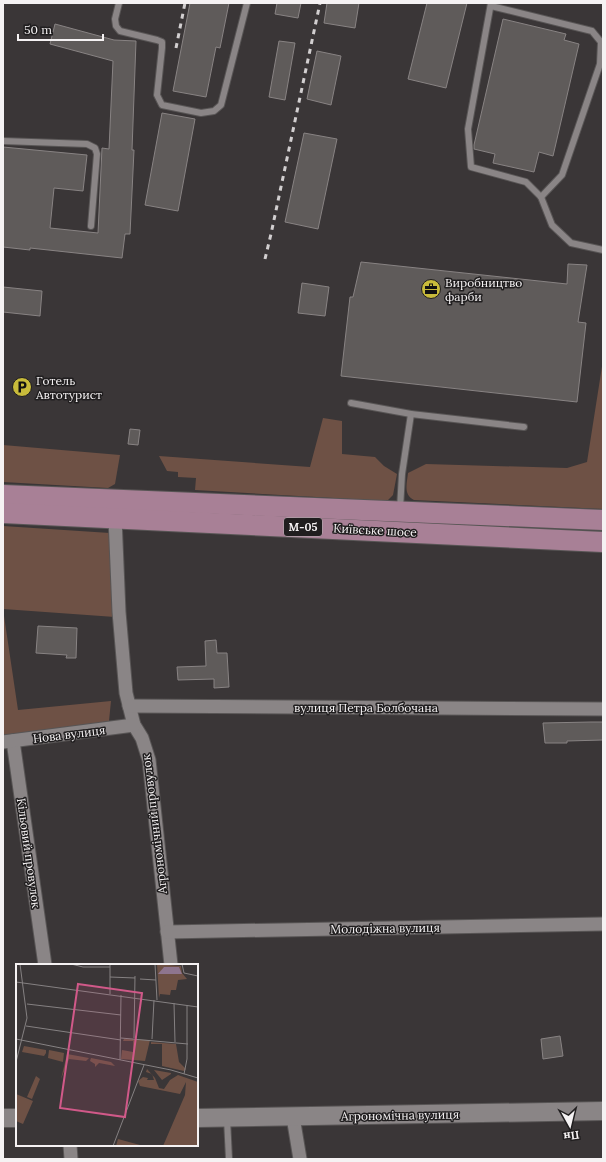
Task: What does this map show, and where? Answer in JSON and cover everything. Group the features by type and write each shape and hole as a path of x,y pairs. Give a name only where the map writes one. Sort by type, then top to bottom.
{"main road":[{"name":"М-05","path":"3,495 603,520"},
{"name":"Київське шосе","path":"3,514 115,518 603,542"}],"street":[{"name":"Агрономічний провулок","path":"115,518 119,612 126,693 134,725 142,738 149,760 171,964"},
{"name":"вулиця Петра Болбочана","path":"129,706 603,709"},
{"name":"Нова вулиця","path":"8,741 134,725"},
{"name":"Кільовий провулок","path":"8,741 45,964"},
{"name":"Молодіжна вулиця","path":"167,932 603,924"},
{"name":"Агрономічна вулиця","path":"198,1118 603,1111"},
{"path":"293,1117 300,1159"},
{"path":"3,1118 16,1118"},
{"path":"70,1146 71,1159"}],"lane":[{"path":"119,3 115,19 116,26 120,31 162,42 157,95 162,105 201,113 214,111 221,105 247,3"},
{"path":"541,197 562,175 600,64 601,42 592,30 491,4 468,128 471,167 526,182 541,197 552,225 571,243 603,250"},
{"path":"3,141 86,144 95,148 97,154 91,226"},
{"path":"351,403 411,414 524,427"},
{"path":"399,511 402,474 411,414"},
{"path":"227,1118 229,1159"}],"shaded area":[{"path":"603,360 603,509 414,500 408,495 406,488 408,473 426,464 567,468 587,462"},
{"path":"323,418 342,421 342,454 375,457 384,466 397,474 393,495 387,501 195,490 196,478 178,477 178,472 167,471 159,456 310,467"},
{"path":"3,445 120,455 115,484 108,488 3,482"},
{"path":"3,526 110,533 115,617 3,609"},
{"path":"3,609 18,710 111,701 109,721 3,739"}],"building":[{"path":"190,3 229,3 220,48 216,47 206,97 173,91"},
{"path":"277,3 301,3 298,18 275,14"},
{"path":"327,3 359,3 355,28 324,23"},
{"path":"427,3 467,3 446,88 408,79"},
{"path":"503,19 566,34 564,40 579,44 553,156 539,152 534,172 493,163 495,154 474,149"},
{"path":"55,24 114,40 136,41 132,150 134,150 130,234 125,234 122,258 30,248 30,250 3,247 3,147 87,155 83,191 54,188 50,228 98,233 102,148 109,149 113,61 50,44"},
{"path":"279,41 295,43 285,100 269,97"},
{"path":"317,51 341,56 331,105 307,99"},
{"path":"162,113 195,119 178,211 145,205"},
{"path":"304,133 337,139 318,229 285,222"},
{"path":"361,262 567,284 568,264 587,265 578,322 586,323 577,402 341,376 350,297 353,297"},
{"path":"302,283 329,287 325,316 298,313"},
{"path":"3,287 42,291 40,316 3,312"},
{"path":"130,429 140,430 138,445 128,444"},
{"path":"38,626 77,628 76,658 66,658 67,655 36,653"},
{"path":"216,640 217,653 227,653 229,687 214,688 214,679 178,680 177,667 206,666 205,641"},
{"path":"603,722 603,740 545,743 543,723"},
{"path":"560,1036 563,1056 543,1059 541,1039"}],"railway":[{"path":"176,48 185,3"},
{"path":"265,259 320,3"}],"place":[{"name":"Виробництво фарби","path":"431,289"},
{"name":"Готель Автотурист","path":"22,387"}]}
